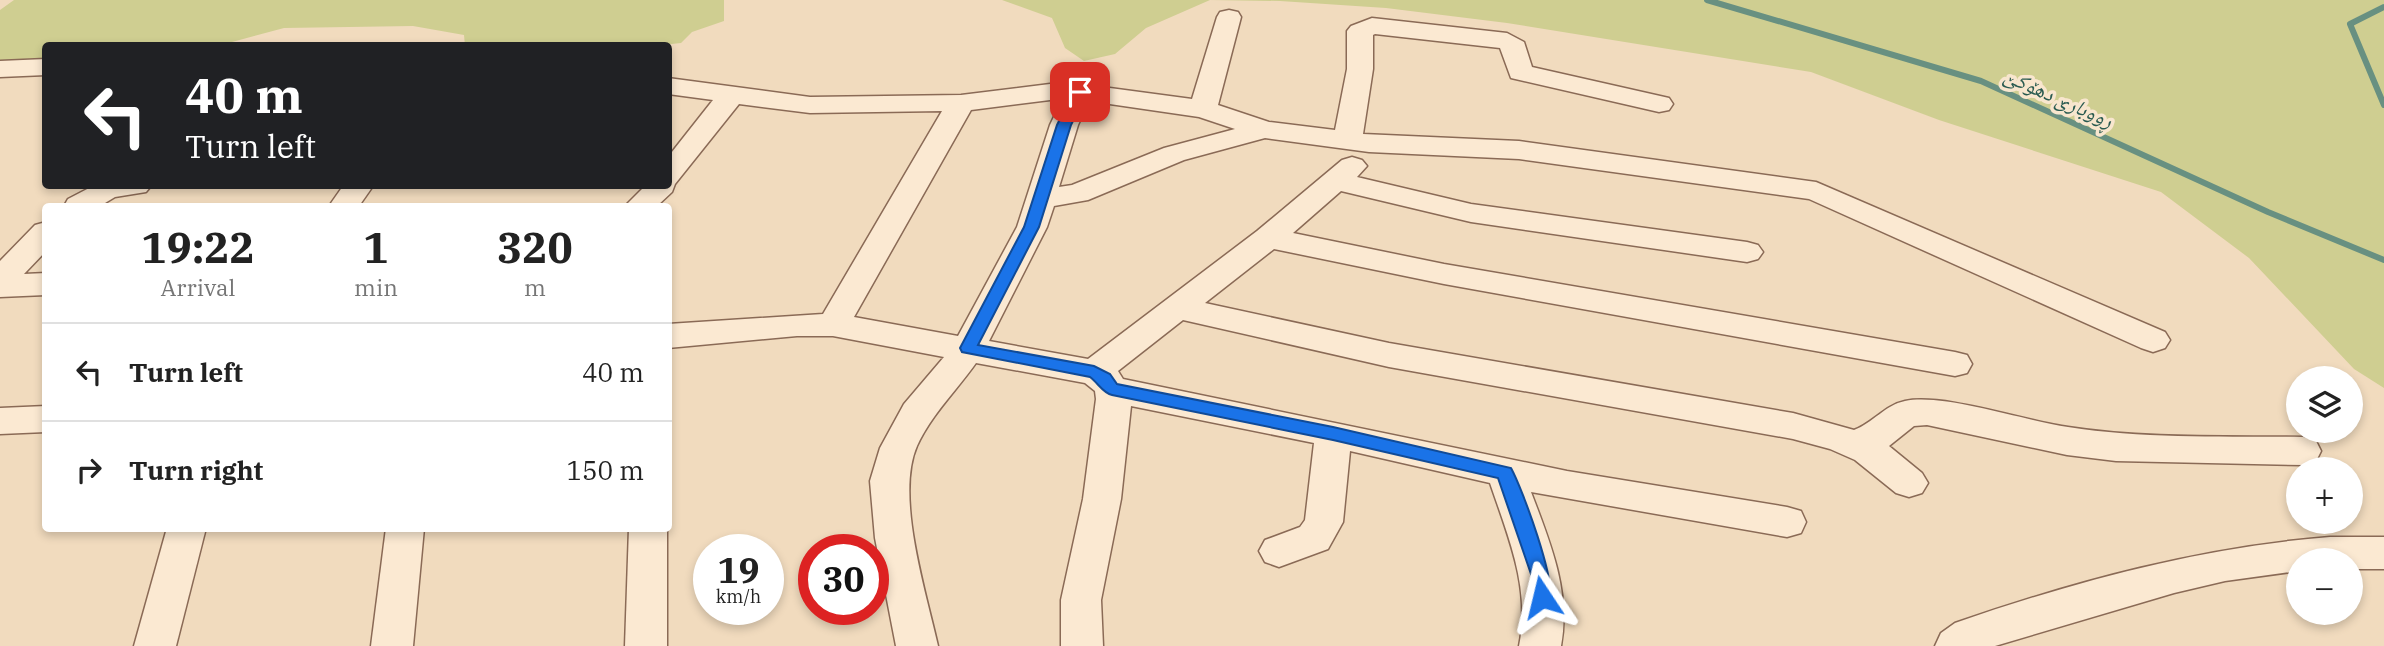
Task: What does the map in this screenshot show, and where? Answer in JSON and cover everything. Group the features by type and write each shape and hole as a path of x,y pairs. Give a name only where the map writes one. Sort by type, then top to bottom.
{"street":[{"path":"1203,110 1229,17"},
{"path":"1103,381 1179,308 1359,161 1360,31 1372,26 1507,41 1515,47 1520,72 1659,104"},
{"path":"0,69 42,67"},
{"path":"672,86 810,105 961,103 1050,92 1080,92 1203,110 1265,130 1359,141 1519,150 1816,191 2153,340"},
{"path":"918,646 895,538 889,481 898,447 917,413 968,348 1032,227 1064,125 1080,92"},
{"path":"672,172 733,93"},
{"path":"833,325 961,103"},
{"path":"1040,198 1077,194 1174,154 1265,130"},
{"path":"1333,180 1471,213 1747,252"},
{"path":"84,203 108,189"},
{"path":"643,203 659,189"},
{"path":"0,283 42,236"},
{"path":"1268,238 1444,274 1955,364"},
{"path":"0,283 42,284"},
{"path":"1179,308 1389,355 1793,426 1857,443 1887,461 1909,483"},
{"path":"672,337 789,325 833,325 968,348 1505,473 1787,522"},
{"path":"1083,646 1081,600 1102,499 1113,408 1103,381"},
{"path":"1857,443 1876,436 1905,414 1927,412 2067,441 2116,447 2303,451"},
{"path":"0,421 42,419"},
{"path":"1279,551 1314,538 1324,522 1333,434"},
{"path":"1505,473 1541,577 1544,635 1540,646"},
{"path":"155,646 186,532"},
{"path":"392,646 405,532"},
{"path":"646,646 648,532"},
{"path":"1956,646 1970,636 2060,608 2217,565 2256,558 2384,554"}],"shaded area":[{"path":"14,0 724,0 724,21 692,32 681,43 672,44 465,42 464,35 413,26 284,28 232,42 42,42 42,63 0,64 0,10"},
{"path":"1002,0 1210,0 1146,28 1115,54 1084,61 1065,48 1052,18"},
{"path":"1210,0 2384,0 2384,388 2363,375 2363,366 2351,366 2249,258 2161,192 1939,120 1811,72 1507,23 1386,8 1280,1"}],"waterway":[{"name":"ڕووبارێ دهۆكێ","path":"1707,0 1981,81 2268,212 2384,260"},
{"name":"ڕووبارێ دهۆكێ","path":"2384,7 2350,24 2384,105"}],"route":[{"path":"1080,92 1064,125 1032,227 968,348 1094,372 1104,378 1112,389 1333,434 1505,473 1541,577 1542,597"}]}
